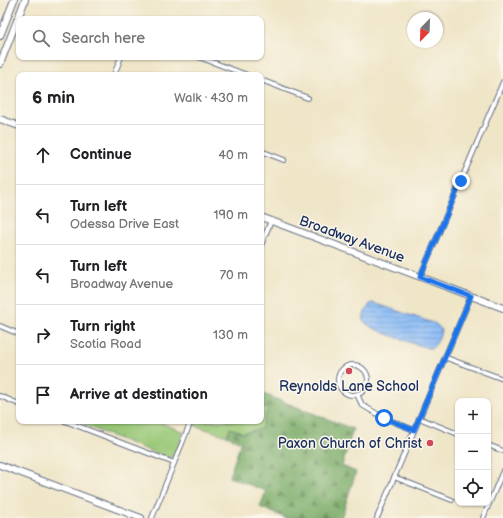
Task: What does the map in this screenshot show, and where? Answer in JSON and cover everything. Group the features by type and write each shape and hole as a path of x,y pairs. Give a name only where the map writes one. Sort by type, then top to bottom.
{"street":[{"path":"19,16 25,0"},
{"path":"0,36 13,2 22,8"},
{"path":"0,64 16,23"},
{"path":"115,72 120,60"},
{"path":"207,60 238,72"},
{"path":"264,81 308,98"},
{"path":"420,277 503,82"},
{"path":"0,119 16,125"},
{"path":"264,152 284,160"},
{"name":"Broadway Avenue","path":"264,218 503,308"},
{"path":"264,238 271,221"},
{"path":"377,518 471,296"},
{"path":"0,326 16,333"},
{"path":"444,357 503,379"},
{"path":"352,365 361,368 366,375 367,384 362,392 357,394 348,394 340,388 338,383 340,373 347,366 352,365"},
{"path":"357,394 362,405 384,418 414,430"},
{"path":"0,396 16,403"},
{"path":"419,418 455,433"},
{"path":"73,424 174,463"},
{"path":"152,518 190,424"},
{"path":"491,446 503,451"},
{"path":"0,465 141,518"},
{"path":"483,518 503,471"},
{"path":"394,477 452,500"}],"green space":[{"path":"264,394 353,429 342,466 356,472 341,518 286,518 260,507 266,491 229,477 241,442 227,436 230,428 243,433 261,429 268,409 264,407"},
{"path":"264,407 268,409 264,420"},
{"path":"164,424 184,432 175,456 168,458 84,425"},
{"path":"263,424 261,429 243,433 230,428 227,436 193,425"}],"water":[{"path":"374,303 436,324 441,329 437,342 432,348 428,348 393,336 367,324 364,321 364,314 370,304"}],"place":[{"name":"Reynolds Lane School","path":"349,371"},
{"name":"Paxon Church of Christ","path":"430,443"}],"route":[{"path":"384,418 414,430 471,296 420,277 461,181"}]}
